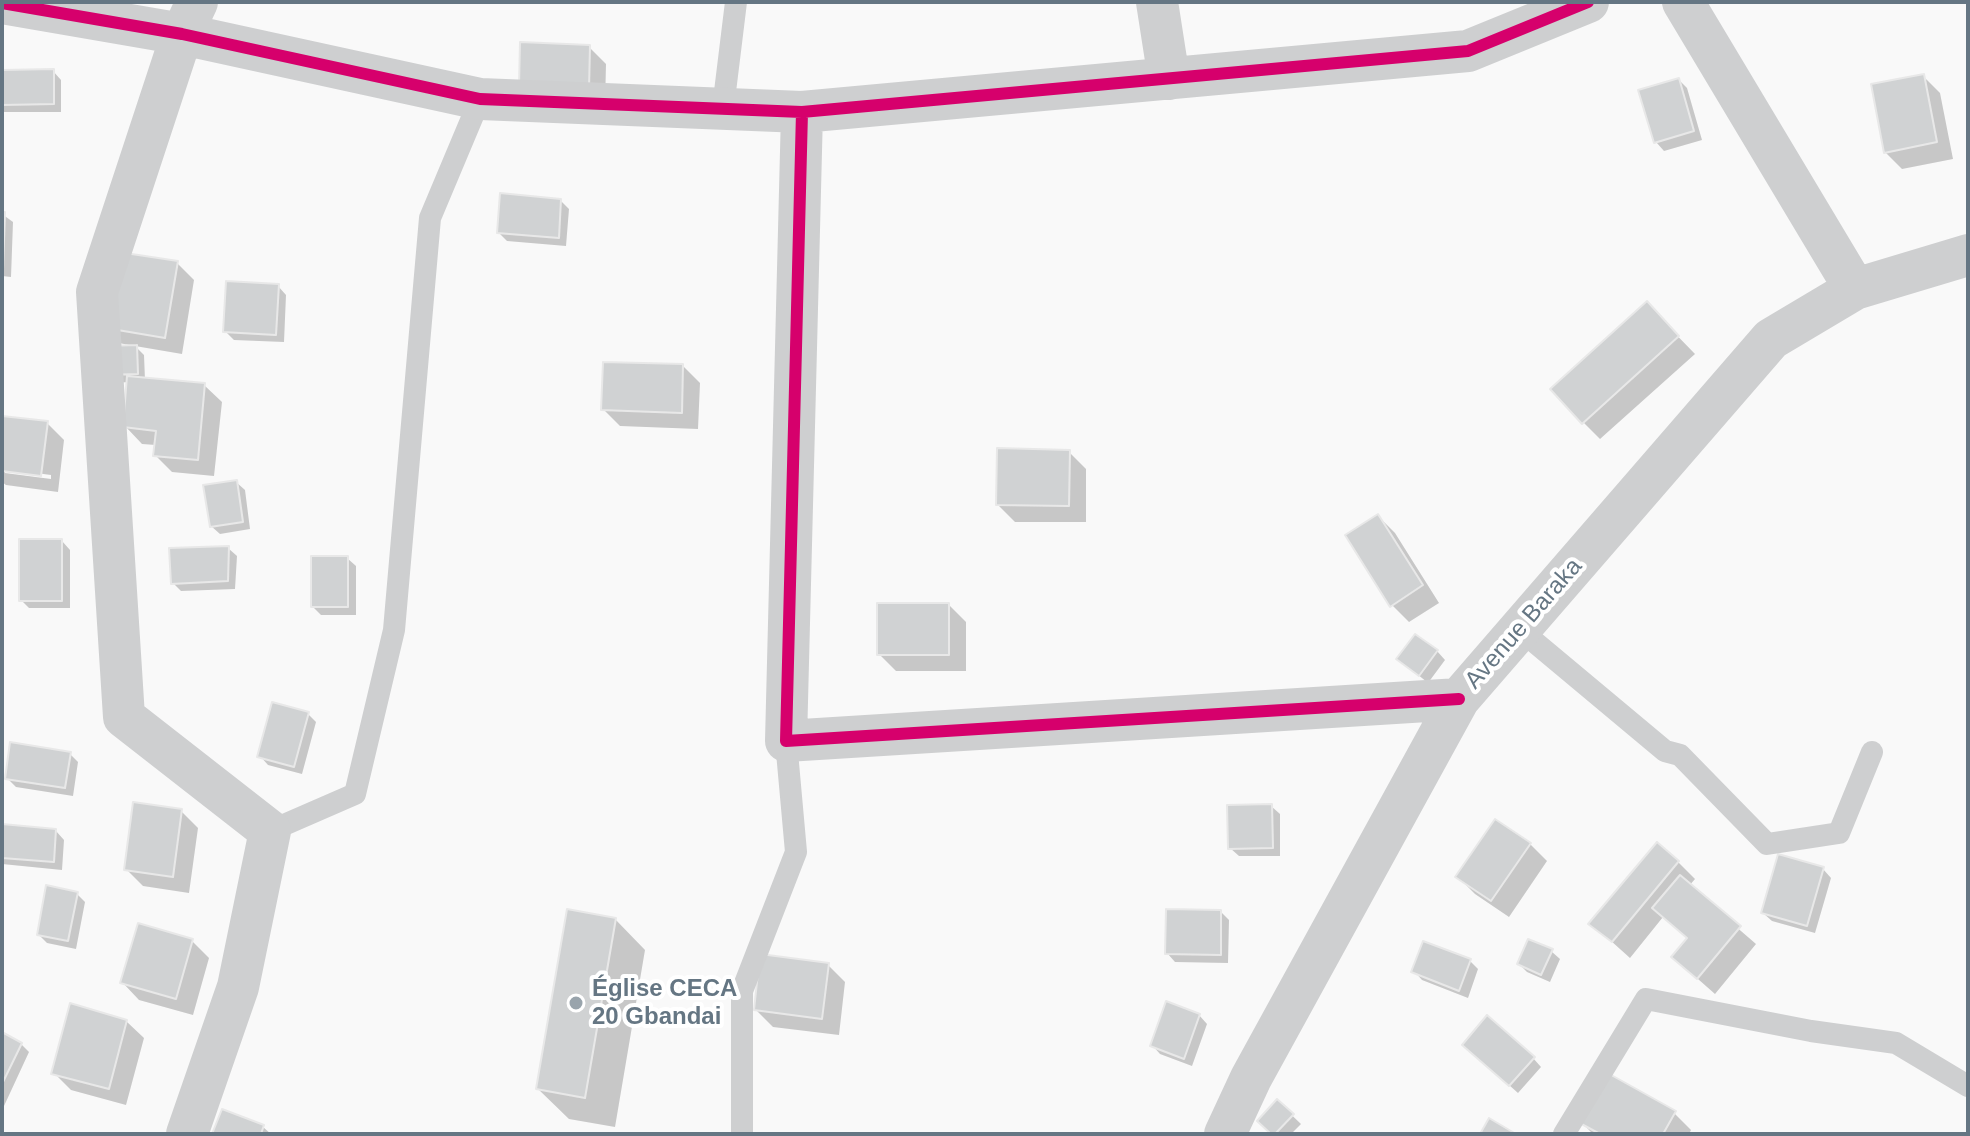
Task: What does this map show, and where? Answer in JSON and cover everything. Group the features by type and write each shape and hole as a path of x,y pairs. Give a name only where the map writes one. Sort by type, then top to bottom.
{"street":[{"path":"1157,2 1169,79"},
{"path":"2,3 186,13 480,99 802,112 1468,51 1588,2"},
{"path":"1683,2 1855,289"},
{"path":"186,13 97,292 124,717 270,831 238,987 187,1134"},
{"path":"802,112 786,741 1459,699"},
{"name":"Avenue Baraka","path":"1225,1134 1251,1078 1459,699 1771,339 1855,289 1968,255"}],"lane":[{"path":"723,108 736,2"},
{"path":"270,831 355,794 394,630 430,218 480,99"},
{"path":"1519,629 1665,751 1680,755 1767,844 1839,833 1872,752"},
{"path":"742,1134 742,991 796,852 786,741"},
{"path":"1564,1134 1646,999 1811,1031 1896,1043 1968,1086"}],"building":[{"path":"520,42 590,45 589,89 519,86"},
{"path":"54,69 54,104 2,105 2,70"},
{"path":"1924,74 1937,142 1884,153 1871,84"},
{"path":"1679,78 1694,131 1654,143 1638,90"},
{"path":"500,193 561,199 559,238 497,233"},
{"path":"2,212 5,212 3,269 2,269"},
{"path":"125,253 178,261 165,338 100,327"},
{"path":"226,281 279,284 276,335 223,332"},
{"path":"1647,301 1679,336 1582,424 1550,389"},
{"path":"137,345 138,374 104,375 103,346"},
{"path":"603,362 683,364 682,413 601,410"},
{"path":"127,376 205,383 198,460 153,456 156,431 123,427"},
{"path":"2,416 48,421 41,476 2,471"},
{"path":"997,448 1070,450 1069,506 996,505"},
{"path":"237,480 243,522 210,527 203,485"},
{"path":"1378,514 1423,585 1390,607 1345,535"},
{"path":"19,539 62,539 62,601 19,601"},
{"path":"229,546 228,581 171,584 169,548"},
{"path":"311,556 348,556 348,607 311,607"},
{"path":"877,603 949,603 949,655 877,655"},
{"path":"1415,634 1438,650 1419,676 1396,659"},
{"path":"272,702 309,712 294,767 257,757"},
{"path":"10,742 71,752 65,788 5,779"},
{"path":"133,802 182,809 173,877 124,870"},
{"path":"1272,804 1273,848 1228,849 1227,805"},
{"path":"1495,819 1531,843 1491,901 1455,877"},
{"path":"2,824 56,829 54,862 2,858"},
{"path":"1657,842 1679,861 1612,942 1588,924"},
{"path":"1778,854 1824,867 1807,926 1761,913"},
{"path":"1680,875 1741,926 1697,979 1671,957 1687,938 1652,908"},
{"path":"46,885 78,892 68,941 37,935"},
{"name":"Église CECA 20 Gbandai","path":"567,909 616,918 585,1098 536,1089"},
{"path":"1166,909 1221,910 1221,955 1165,954"},
{"path":"138,923 193,939 176,999 120,983"},
{"path":"1528,939 1553,949 1541,975 1517,964"},
{"path":"1423,941 1471,959 1459,991 1411,972"},
{"path":"760,954 829,963 822,1019 754,1010"},
{"path":"1166,1001 1200,1014 1184,1059 1150,1046"},
{"path":"70,1003 127,1020 109,1089 51,1074"},
{"path":"1487,1015 1535,1057 1509,1086 1462,1045"},
{"path":"2,1032 22,1043 2,1084"},
{"path":"1604,1071 1676,1111 1663,1134 1600,1134 1576,1121"},
{"path":"1277,1099 1294,1114 1275,1134 1271,1134 1257,1121"},
{"path":"222,1109 264,1125 261,1134 212,1134"},
{"path":"1489,1118 1516,1134 1480,1134"}],"cycle path":[{"path":"2,3 182,34 480,99 802,112 1468,51 1588,2"},
{"path":"802,112 786,741 1459,699"}],"place":[{"name":"Église CECA 20 Gbandai","path":"576,1003"}]}
